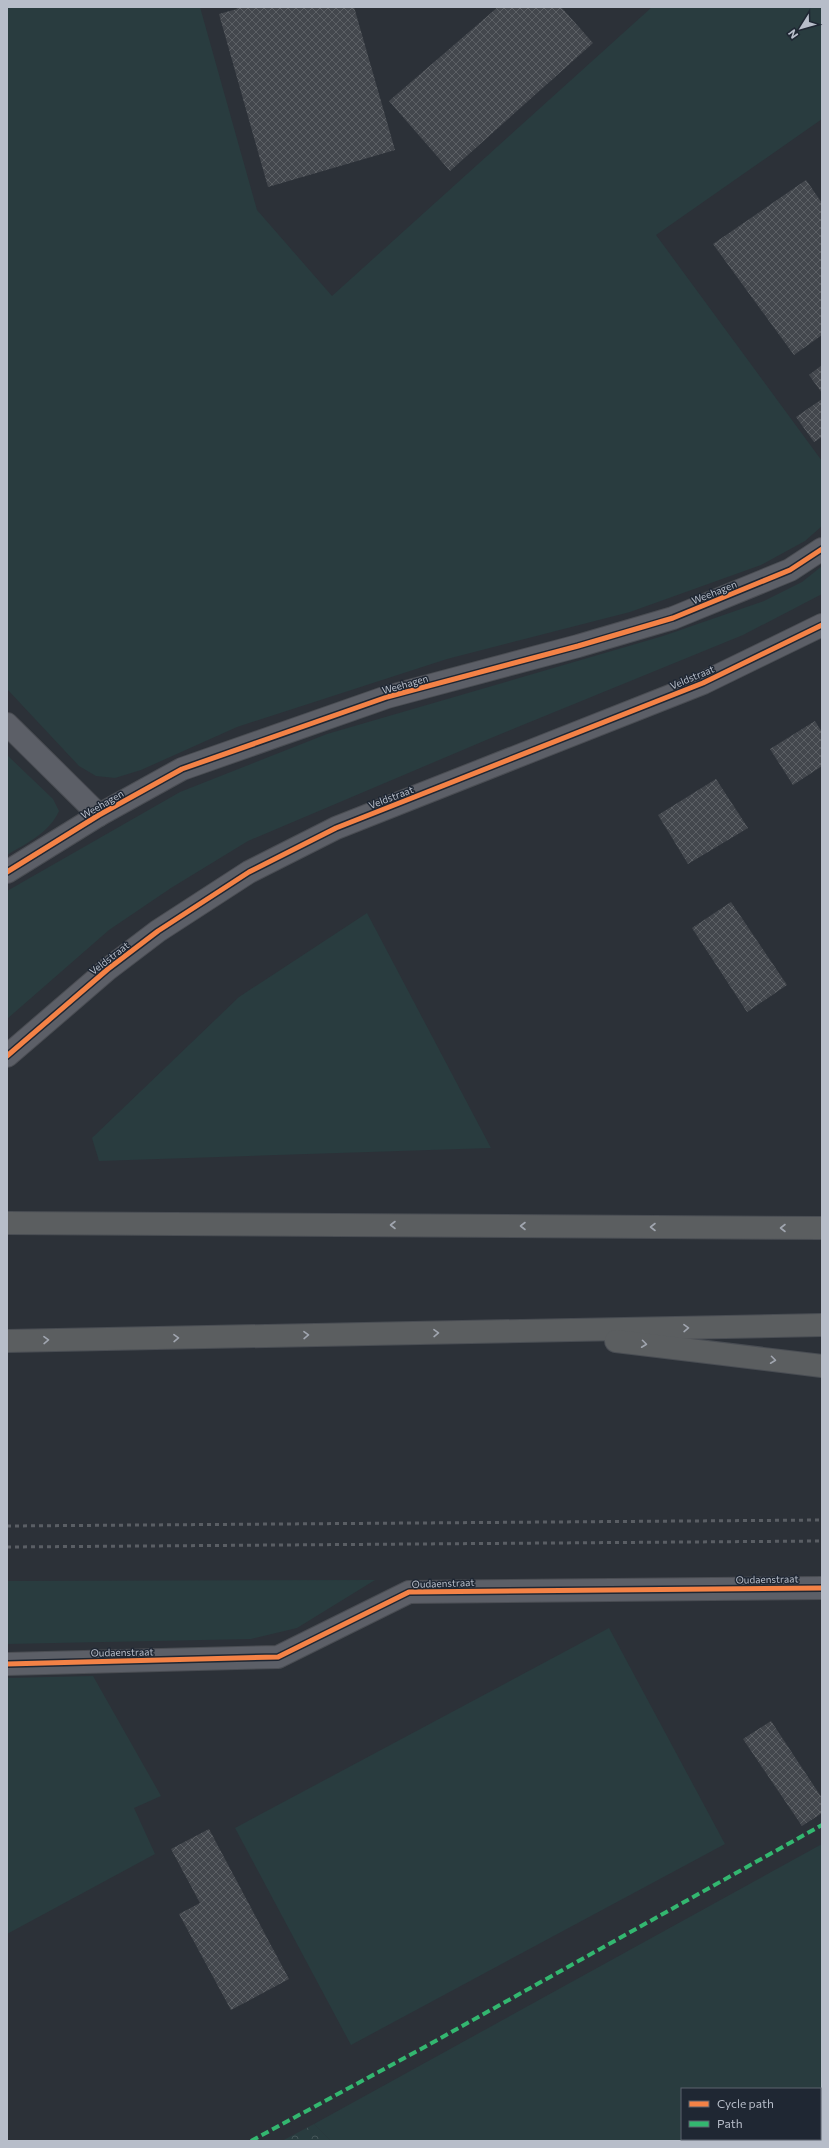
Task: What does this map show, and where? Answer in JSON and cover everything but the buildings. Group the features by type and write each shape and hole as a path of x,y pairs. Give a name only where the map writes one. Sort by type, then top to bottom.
{"highway":[{"path":"7,1223 822,1228"},
{"path":"7,1340 822,1325"},
{"path":"535,1331 822,1366"}],"street":[{"name":"Weehagen","path":"7,872 99,815 182,769 387,697 578,646 673,618 790,570 822,549"},
{"name":"Veldstraat","path":"7,1056 108,969 158,931 249,872 336,828 703,683 822,626"},
{"name":"Weehagen","path":"7,724 99,815"},
{"name":"Oudaenstraat","path":"7,1664 278,1657 409,1592 822,1588"}],"green space":[{"path":"7,7 200,7 257,210 332,296 652,7 822,7 822,119 656,235 822,461 822,526 805,541 761,565 630,612 447,659 237,727 141,770 115,778 96,776 79,766 7,689"},
{"path":"822,566 822,594 743,635 491,738 248,841 171,888 109,930 7,1019 7,891 180,792 327,734 663,636 764,601 802,582"},
{"path":"7,755 53,799 59,811 55,819 37,837 7,855"},
{"path":"367,913 491,1148 99,1161 92,1138 239,997"},
{"path":"375,1580 297,1628 251,1639 7,1644 7,1581"},
{"path":"609,1628 725,1844 351,2045 235,1828"},
{"path":"93,1676 161,1796 134,1808 155,1854 7,1934 7,1678"},
{"path":"822,1844 822,2141 331,2141 314,2124"},
{"path":"314,2124 331,2141 282,2141"}],"railway":[{"path":"7,1526 822,1520"},
{"path":"7,1547 822,1541"}],"marked path":[{"path":"251,2141 421,2049 822,1825"}],"cycle path":[{"path":"7,872 99,815 182,769 387,697 578,646 673,618 790,570 822,549"},
{"path":"7,1056 108,969 158,931 249,872 336,828 703,683 822,625"},
{"path":"7,1664 278,1657 409,1592 822,1588"}]}
